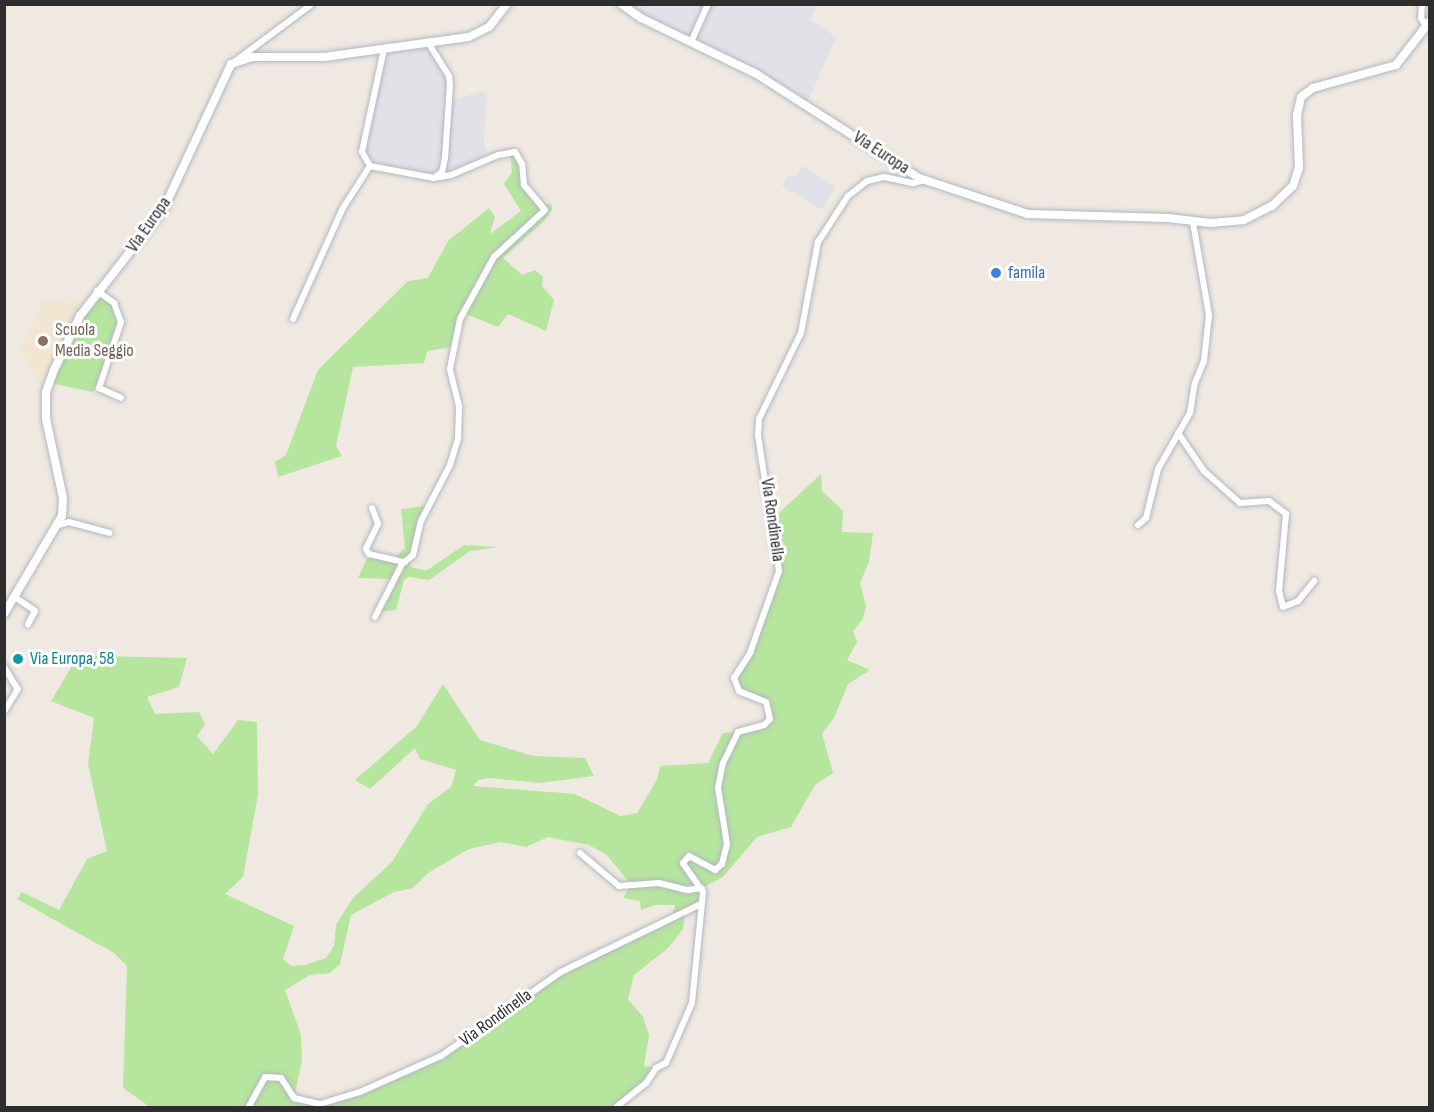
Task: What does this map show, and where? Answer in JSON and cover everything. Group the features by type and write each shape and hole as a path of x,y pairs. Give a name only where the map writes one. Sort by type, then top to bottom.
{"main road":[{"path":"231,64 253,57 324,57 429,44 480,33 507,4"},
{"name":"Via Europa","path":"621,4 764,78 925,180 1028,214 1168,218 1193,222 1244,220 1272,206 1293,186 1299,168 1297,115 1301,98 1313,88 1396,65 1428,24"},
{"name":"Via Europa","path":"4,614 59,525 63,498 46,419 46,392 66,342 98,291 164,208 231,64"}],"street":[{"path":"231,64 312,4"},
{"path":"691,42 708,4"},
{"path":"1422,4 1421,18 1428,24"},
{"path":"429,44 449,76 450,85 445,158 442,172 434,178"},
{"path":"293,319 339,215 369,166 362,143 384,49"},
{"path":"369,166 434,178 451,175 498,154 516,152 522,164 524,185 545,210 494,257 460,319 450,369 459,406 458,438 450,465 421,520 413,555 405,562 375,617"},
{"name":"Via Rondinella","path":"702,888 683,863 689,856 715,870 722,864 728,844 718,788 723,763 738,732 764,725 771,712 766,702 739,691 734,678 750,653 778,573 780,558 758,435 759,419 773,385 797,344 815,255 825,227 848,196 867,181 884,177 913,183 925,180"},
{"path":"1138,525 1146,518 1158,469 1190,413 1208,337 1206,288 1193,222"},
{"path":"98,291 114,303 121,322 99,388 121,398"},
{"path":"1178,433 1204,471 1240,503 1269,501 1286,514 1279,591 1283,607 1298,602 1314,581"},
{"path":"372,508 378,524 366,549 369,554 405,562"},
{"path":"59,525 77,523 110,533"},
{"path":"16,598 35,611 27,624"},
{"path":"4,668 18,688 4,711"},
{"path":"580,853 619,886 659,883 688,890 702,888 692,1002 672,1051 646,1083 615,1107"},
{"name":"Via Rondinella","path":"248,1107 265,1077 281,1078 286,1090 305,1102 335,1101 441,1056 561,972 701,904"}],"shaded area":[{"path":"640,5 817,5 810,20 836,37 807,104 636,15"},
{"path":"428,47 446,76 446,103 481,91 487,94 484,141 487,155 467,166 433,174 373,162 365,152 386,52"},
{"path":"802,166 836,186 821,210 782,186 788,175 794,178"},
{"name":"Scuola Media Seggio","path":"43,300 84,302 66,331 42,385 20,350"}],"green space":[{"path":"510,152 520,157 520,174 541,205 551,204 552,209 544,221 503,258 522,275 535,270 543,277 542,286 554,300 546,331 508,314 498,327 463,313 452,347 427,351 424,363 353,367 336,446 342,456 278,477 275,462 286,455 318,370 408,281 428,278 448,241 489,208 495,217 490,234 521,211 504,184 512,172"},
{"path":"97,291 108,296 121,322 101,382 97,382 93,392 50,383"},
{"path":"821,474 822,491 843,511 842,532 873,533 869,562 860,583 866,606 863,619 853,631 857,642 847,660 870,670 848,684 834,718 822,733 833,773 815,785 791,827 757,837 723,877 702,888 701,904 685,914 683,929 668,948 634,975 628,999 643,1017 649,1035 644,1066 656,1068 646,1083 615,1107 150,1107 123,1088 127,966 114,953 17,899 22,892 59,910 87,859 107,851 88,764 94,718 51,701 72,666 96,656 187,658 179,687 147,697 155,714 199,712 205,724 197,736 213,754 238,720 257,722 258,794 243,877 225,894 294,926 283,959 291,966 305,965 326,958 334,946 336,925 353,898 392,862 428,804 451,787 456,770 420,759 415,748 370,789 355,780 417,726 443,684 480,740 533,756 585,758 594,776 540,783 489,778 478,780 473,786 575,794 620,816 637,813 657,780 660,766 708,763 723,733 738,732 770,719 769,706 739,691 734,678 745,663 778,573 771,515 779,513","holes":["548,837 589,845 607,855 631,885 623,898 640,901 641,910 655,905 675,905 672,919 561,972 441,1056 335,1101 305,1103 294,1098 302,1060 301,1035 285,990 310,975 330,973 340,964 351,915 394,892 413,888 428,873 469,849 500,842 526,847"]},
{"path":"427,506 413,555 407,560 411,567 426,571 464,545 499,547 470,551 429,580 409,577 404,580 396,610 378,612 394,579 358,578 369,554 395,557 405,548 401,509"}],"place":[{"name":"famila","path":"996,273"},
{"name":"Scuola Media Seggio","path":"43,341"},
{"name":"Via Europa, 58","path":"18,659"}]}
